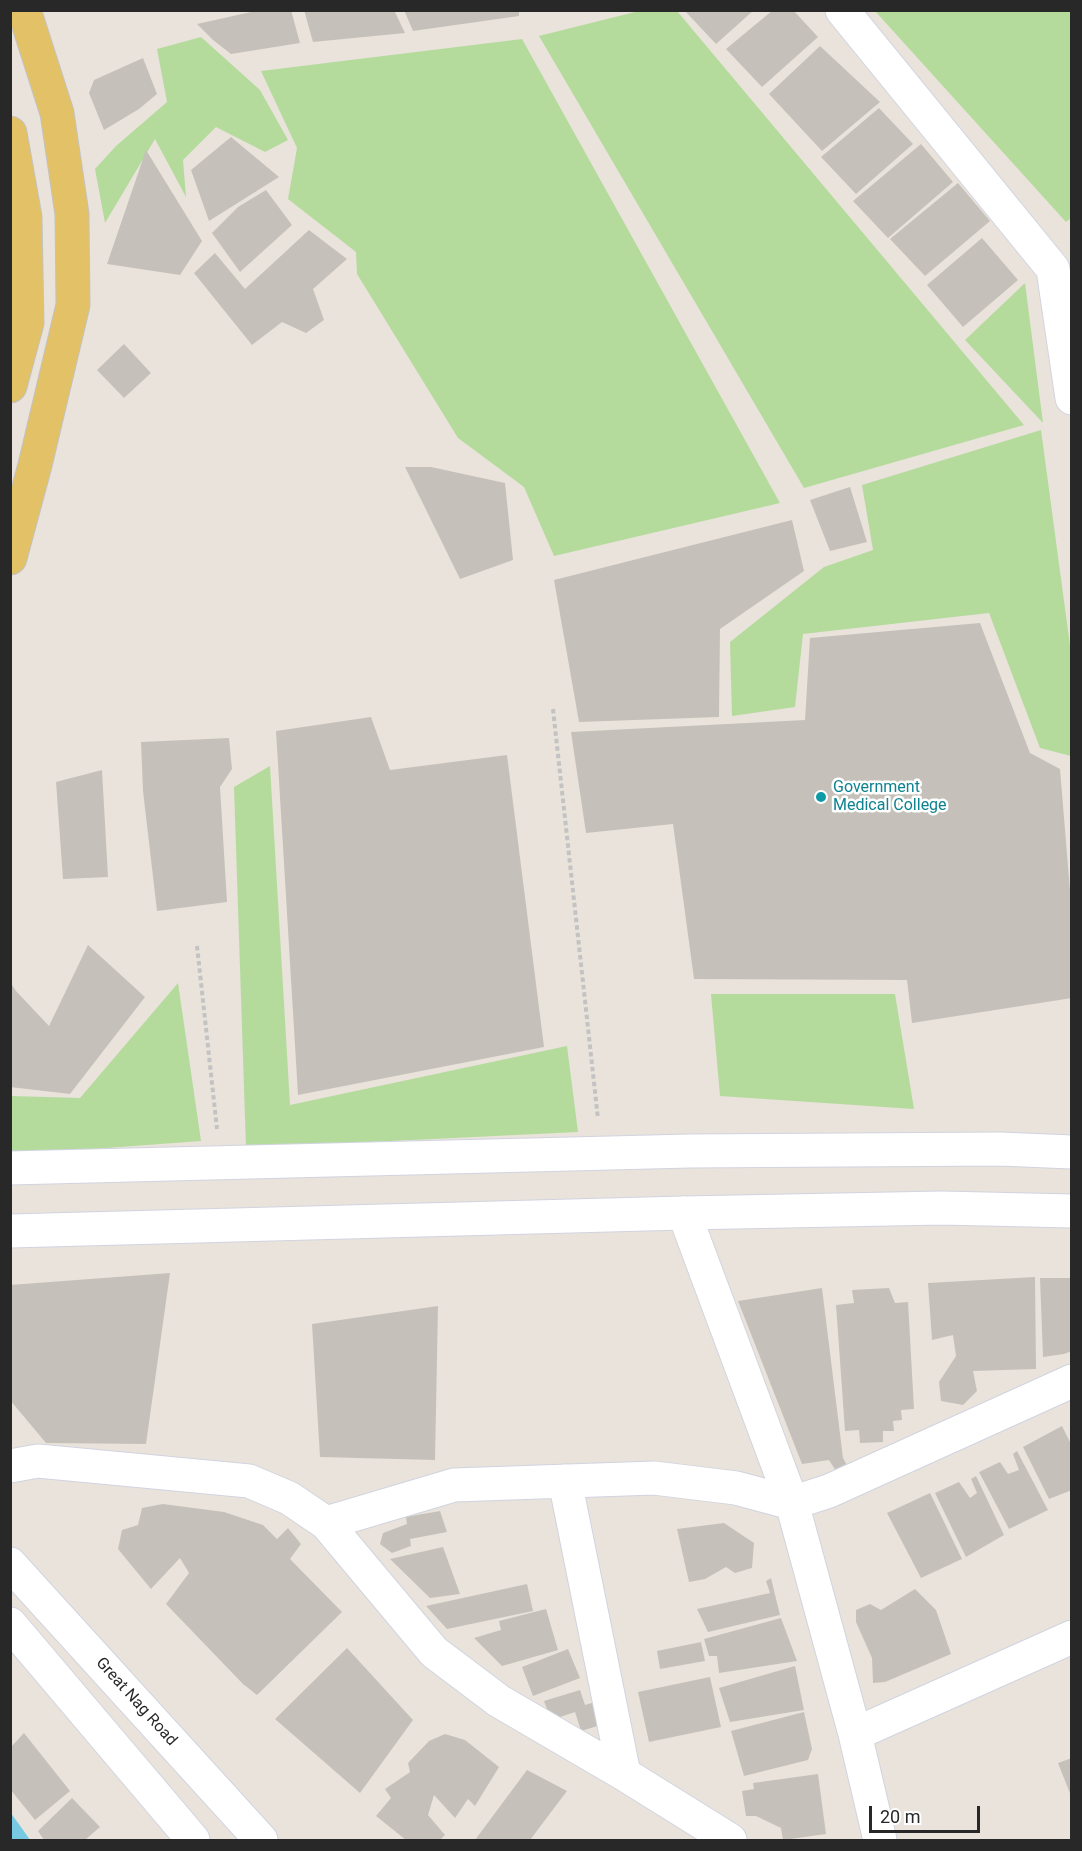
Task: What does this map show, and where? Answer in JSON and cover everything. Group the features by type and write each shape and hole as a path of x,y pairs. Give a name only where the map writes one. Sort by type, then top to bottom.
{"main road":[{"path":"10,558 73,305 72,214 57,113 24,10"},
{"path":"10,133 25,217 27,324 16,343 10,386"}],"street":[{"path":"842,10 1062,261 1071,398"},
{"path":"10,1168 601,1153 988,1149 1071,1152"},
{"path":"10,1231 942,1208 1071,1211"},
{"path":"684,1213 792,1503 855,1734 880,1840"},
{"path":"326,1523 454,1485 654,1478 736,1488 792,1503 829,1491 1071,1381"},
{"path":"10,1466 38,1461 249,1481 288,1498 326,1523 434,1652 499,1701 624,1774 730,1840"},
{"path":"565,1481 624,1774"},
{"name":"Great Nag Road","path":"10,1563 261,1840"},
{"path":"10,1623 193,1840"},
{"path":"855,1734 1071,1637"}],"path":[{"path":"553,709 601,1153"},
{"path":"197,946 220,1163"}],"green space":[{"path":"639,11 677,11 1024,425 804,488 539,36"},
{"path":"875,11 1071,11 1071,218 1066,222"},
{"path":"201,37 260,90 288,140 265,152 216,127 183,160 186,197 155,139 105,223 95,169 116,146 167,102 157,49"},
{"path":"522,39 780,503 554,556 524,487 458,438 357,274 356,252 288,199 297,148 261,71"},
{"path":"1025,283 1043,423 965,340"},
{"path":"1041,430 1071,653 1071,756 1040,748 989,613 803,634 795,707 732,716 730,642 824,567 873,550 862,485"},
{"path":"270,766 290,1105 567,1046 578,1132 246,1148 234,787"},
{"path":"178,983 201,1141 11,1155 11,1096 80,1098"},
{"path":"711,994 895,994 914,1109 720,1096"}],"water":[{"path":"10,1812 21,1827 30,1840 11,1840"}],"building":[{"path":"260,10 291,10 300,43 231,54 197,24"},
{"path":"304,10 394,10 405,33 313,42"},
{"path":"404,10 519,10 519,16 413,31"},
{"path":"684,10 754,10 716,44"},
{"path":"773,10 793,10 818,37 762,87 726,49"},
{"path":"820,46 880,102 822,151 769,94"},
{"path":"143,58 157,94 139,109 104,130 89,93 94,80"},
{"path":"879,108 913,144 856,194 821,157"},
{"path":"231,137 279,177 209,221 191,170"},
{"path":"921,144 953,182 888,238 853,201"},
{"path":"146,150 202,241 180,275 107,264"},
{"path":"958,183 990,221 925,276 890,239"},
{"path":"266,190 292,225 240,272 212,233 238,207"},
{"path":"309,230 347,259 313,289 324,320 306,333 282,322 252,345 194,273 215,253 245,289"},
{"path":"982,238 1018,280 963,327 927,285"},
{"path":"124,344 151,373 124,398 97,370"},
{"path":"405,467 431,467 505,483 513,560 460,579"},
{"path":"850,487 867,542 830,551 810,500"},
{"path":"792,520 804,571 720,629 719,717 579,722 554,580"},
{"name":"Government Medical College","path":"980,623 1030,753 1060,769 1072,915 1072,998 912,1023 907,980 694,979 673,824 586,833 571,732 805,720 810,638"},
{"path":"371,717 390,770 507,755 544,1047 298,1095 276,731"},
{"path":"229,738 232,769 220,787 227,902 157,911 143,791 141,742"},
{"path":"102,770 108,877 63,879 56,782"},
{"path":"88,945 145,997 70,1094 10,1087 10,982 49,1026"},
{"path":"170,1273 146,1444 46,1443 10,1400 10,1285"},
{"path":"1035,1277 1036,1369 973,1371 977,1391 963,1405 941,1401 939,1382 956,1356 953,1335 932,1340 928,1283"},
{"path":"1040,1278 1072,1278 1072,1351 1043,1357"},
{"path":"822,1288 843,1458 849,1469 841,1479 829,1460 802,1464 738,1301"},
{"path":"889,1288 895,1303 908,1302 914,1409 901,1410 902,1420 893,1421 894,1431 883,1431 883,1442 860,1443 859,1430 845,1431 836,1305 854,1303 852,1290"},
{"path":"438,1306 435,1460 320,1457 312,1324"},
{"path":"1062,1426 1072,1446 1072,1490 1049,1499 1023,1447"},
{"path":"1017,1451 1048,1510 1009,1529 979,1472 1000,1462 1008,1474 1019,1470 1013,1454"},
{"path":"976,1476 1004,1535 966,1557 935,1493 959,1482 970,1498 977,1493 971,1479"},
{"path":"930,1493 962,1559 921,1578 887,1513"},
{"path":"163,1504 224,1512 263,1525 277,1539 288,1528 301,1544 290,1559 342,1612 257,1695 243,1684 166,1604 189,1573 180,1558 151,1589 118,1549 122,1530 138,1525 142,1508"},
{"path":"440,1511 447,1532 410,1539 411,1546 392,1553 380,1544 383,1533 407,1524 406,1517"},
{"path":"724,1523 754,1543 752,1568 735,1573 726,1567 705,1579 689,1582 677,1529"},
{"path":"443,1547 460,1594 430,1598 390,1559"},
{"path":"771,1578 780,1615 708,1632 697,1609 770,1593 766,1581"},
{"path":"527,1584 533,1611 447,1629 426,1606"},
{"path":"915,1589 936,1610 951,1654 885,1682 873,1683 872,1658 856,1622 856,1610 870,1604 881,1610"},
{"path":"546,1609 558,1650 502,1666 474,1638 501,1630 499,1621"},
{"path":"781,1618 797,1661 719,1673 717,1656 709,1656 704,1639"},
{"path":"701,1642 705,1661 660,1669 657,1651"},
{"path":"347,1648 413,1720 360,1793 275,1719"},
{"path":"568,1649 580,1678 533,1696 522,1667"},
{"path":"795,1666 804,1710 730,1722 719,1688"},
{"path":"710,1677 721,1727 649,1742 638,1692"},
{"path":"580,1690 585,1705 598,1701 604,1724 581,1731 575,1712 551,1720 544,1701"},
{"path":"804,1712 812,1749 808,1760 744,1776 731,1731"},
{"path":"24,1733 70,1791 35,1820 10,1789 10,1748"},
{"path":"445,1734 465,1740 499,1767 475,1806 468,1799 455,1818 434,1795 428,1815 445,1835 440,1840 406,1840 376,1816 391,1798 385,1789 410,1772 408,1763 429,1741"},
{"path":"1072,1758 1072,1796 1071,1796 1058,1763"},
{"path":"527,1770 567,1791 530,1840 475,1840"},
{"path":"818,1774 826,1834 783,1840 781,1828 756,1816 746,1816 742,1791 754,1789 753,1783"},
{"path":"72,1798 100,1827 85,1840 44,1840 38,1831"}],"place":[{"name":"Government Medical College","path":"821,797"}]}
